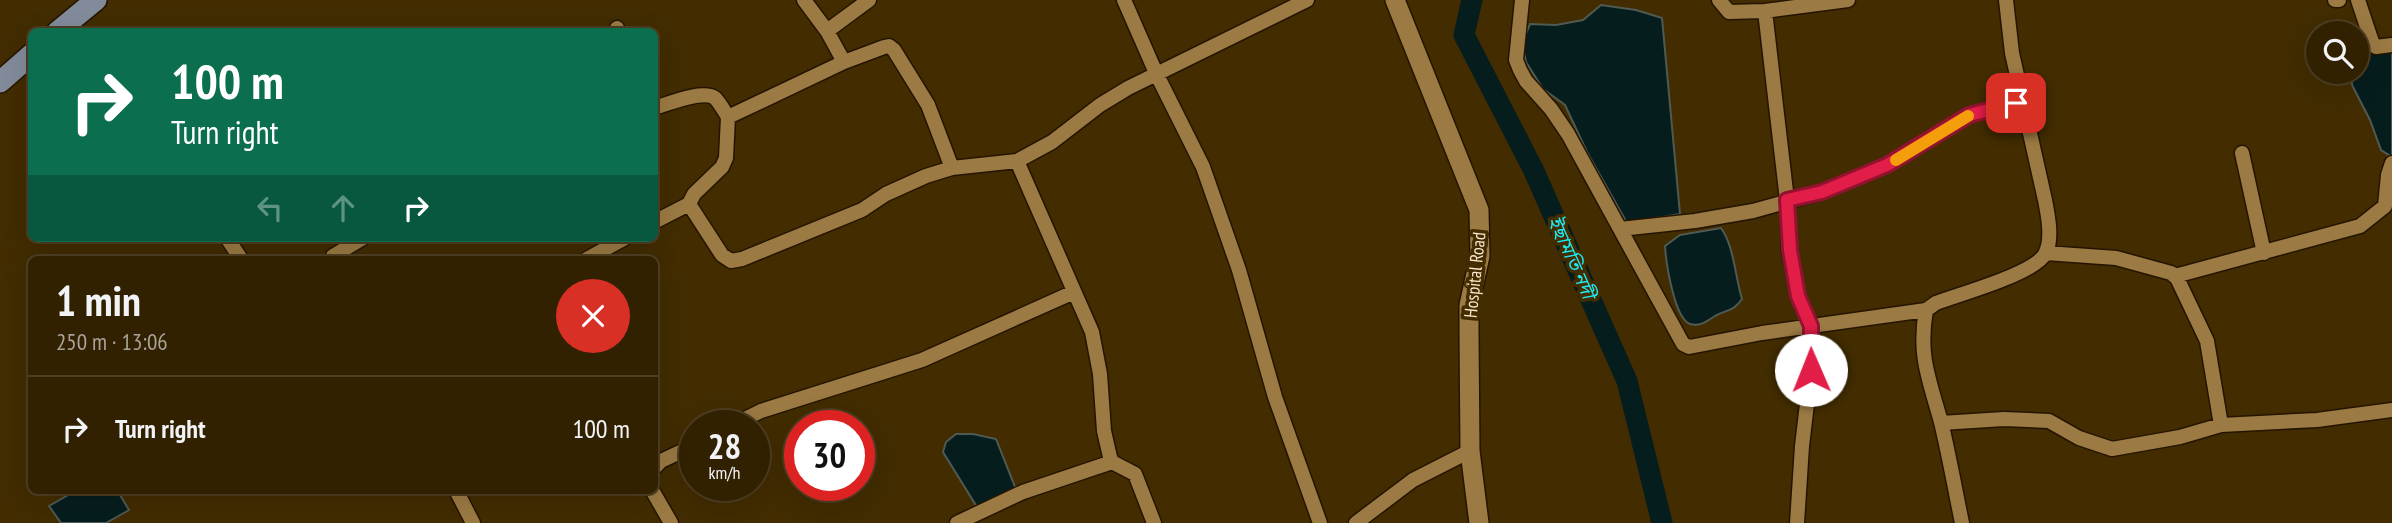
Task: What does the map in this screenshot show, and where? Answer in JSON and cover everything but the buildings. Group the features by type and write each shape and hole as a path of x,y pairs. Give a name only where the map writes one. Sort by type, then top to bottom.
{"main road":[{"path":"68,28 96,0"},
{"name":"Hospital Road","path":"1395,0 1479,209 1480,256 1469,305 1470,451 1479,523"},
{"path":"0,82 28,58"}],"street":[{"path":"804,0 827,31 844,62"},
{"path":"827,31 869,0"},
{"path":"1124,0 1156,73 1203,167 1239,270 1275,397 1320,523"},
{"path":"689,204 722,255 731,261 742,259 862,210 886,194 926,176 952,169 1017,161 1052,142 1100,105 1156,73 1307,0"},
{"path":"1522,0 1516,60 1520,70 1568,134 1683,344 1689,347 1926,310 1942,301 2007,278 2034,265 2046,253 2048,218 2012,53 2006,0"},
{"path":"1719,0 1729,12 1765,11 1848,0"},
{"path":"2358,0 2373,45 2392,45"},
{"path":"1765,11 1787,200 1790,250 1798,296 1811,326 1811,370 1797,523"},
{"path":"728,117 844,62 889,46 928,105 952,169"},
{"path":"658,107 695,96 709,96 717,100 728,117 726,158 722,167 694,194 689,204 658,220"},
{"path":"1620,229 1753,211 1822,192 1887,165 1969,115 2023,101"},
{"path":"2242,153 2264,253"},
{"path":"1017,161 1092,332 1100,374 1104,431 1112,462"},
{"path":"2046,253 2116,258 2175,276 2264,253 2360,226 2374,217 2385,206 2392,163"},
{"path":"334,256 357,242"},
{"path":"592,256 618,242"},
{"path":"2175,276 2184,289 2207,341 2221,425"},
{"path":"764,410 922,360 1074,292"},
{"path":"1926,310 1922,334 1923,356 1941,423 1962,523"},
{"path":"1941,423 2004,419 2049,421 2083,440 2112,449 2180,437 2221,425 2317,421 2392,410"},
{"path":"1356,523 1413,480 1470,451"},
{"path":"658,464 679,452"},
{"path":"957,523 1023,492 1112,462 1135,474 1154,523"},
{"path":"458,494 472,523"},
{"path":"654,494 671,523"}],"water":[{"path":"1601,5 1636,10 1662,18 1680,214 1627,223 1587,152 1565,105 1543,89 1526,62 1522,43 1530,24 1556,25 1583,20"},
{"path":"2392,48 2392,157 2381,150 2370,120 2352,85 2369,84 2369,50"},
{"path":"1721,228 1732,252 1742,299 1733,308 1703,323 1690,324 1684,320 1675,301 1665,246 1680,235"},
{"path":"956,434 973,434 996,439 1017,492 977,507 943,452 946,442"},
{"path":"70,494 119,494 129,510 106,523 61,523 49,506"}],"waterway":[{"name":"ইছামতি নদী","path":"1472,0 1464,35 1533,169 1627,381 1662,523"}],"slow traffic":[{"path":"1896,160 1968,116"}],"route":[{"path":"1811,370 1811,326 1798,296 1790,250 1787,200 1849,182 1914,150 1969,115 2016,103"}]}
